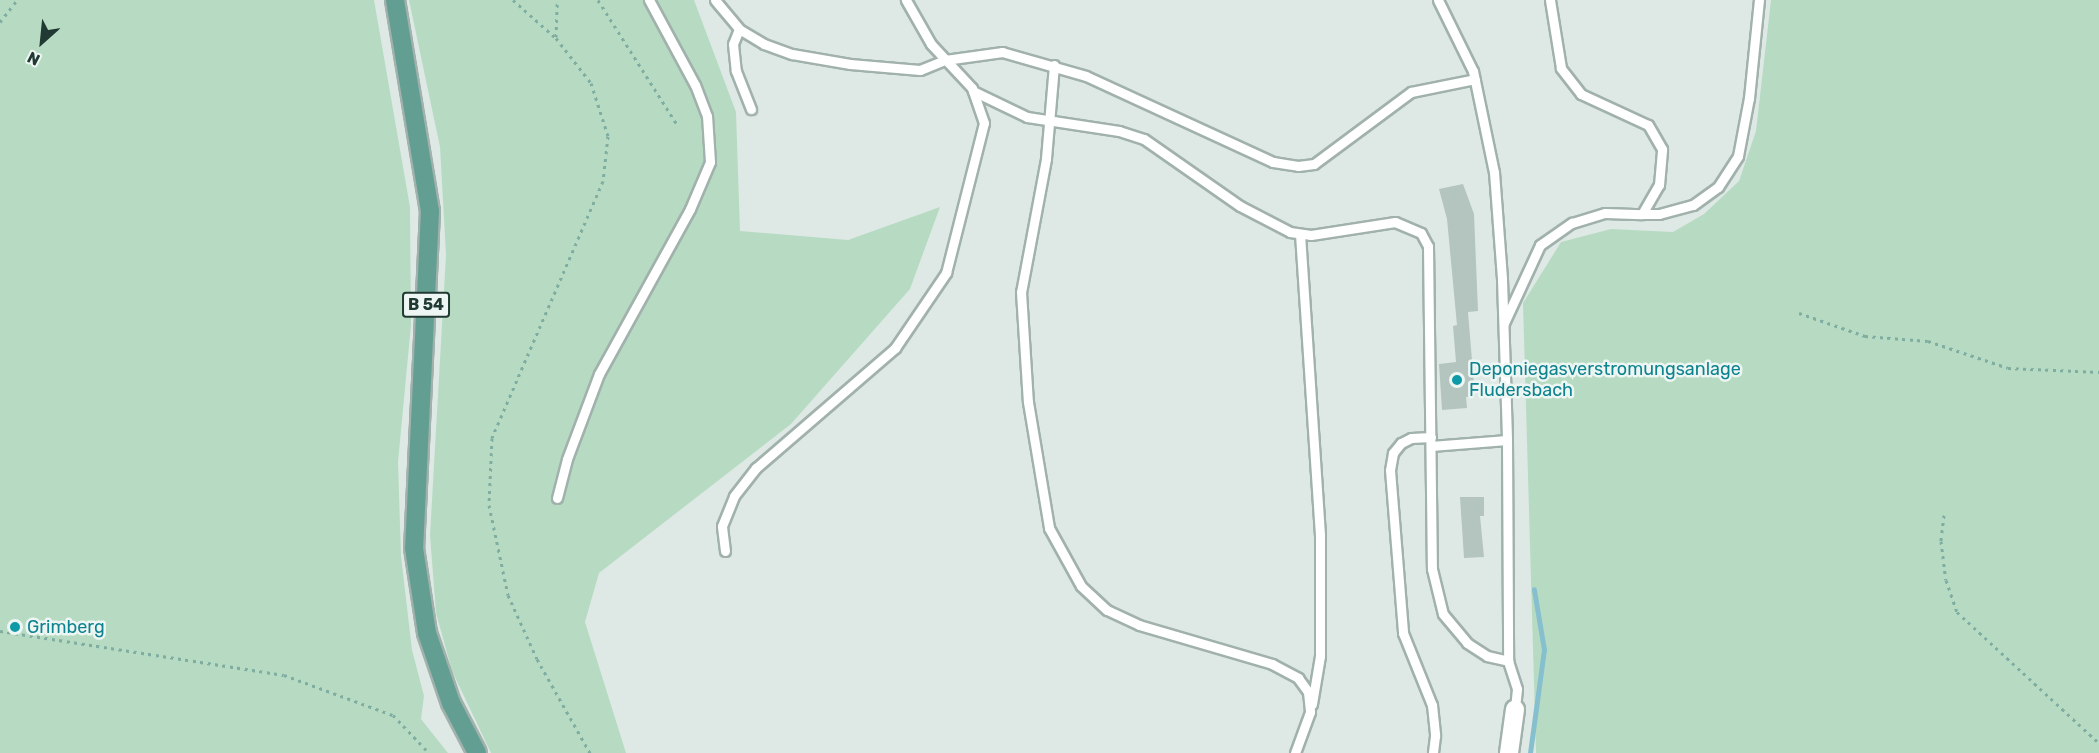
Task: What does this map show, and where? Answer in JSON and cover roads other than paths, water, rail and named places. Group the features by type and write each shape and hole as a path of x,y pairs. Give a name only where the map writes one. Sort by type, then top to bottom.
{"main road":[{"name":"B 54","path":"395,0 430,211 414,548 427,633 451,703 477,753"}],"street":[{"path":"1509,753 1515,709"}],"lane":[{"path":"557,498 567,459 599,374 690,209 710,162 707,116 695,85 649,0"},
{"path":"715,0 739,29 764,44 823,60 920,70 945,60 1002,52 1054,65 1137,97 1273,162 1298,166 1314,164 1411,92 1475,79"},
{"path":"906,0 920,28 945,60 974,91 1028,117 1119,131 1144,140 1240,206 1300,234 1395,222 1421,233 1428,246 1432,569 1443,614 1467,643 1487,656 1508,661"},
{"path":"1438,0 1475,79 1494,172 1507,440 1508,661 1517,689 1515,709"},
{"path":"1550,0 1561,68 1581,94 1648,125 1662,149 1659,185 1642,213"},
{"path":"1503,326 1540,245 1572,223 1605,213 1659,214 1692,205 1718,187 1738,156 1749,98 1759,0"},
{"path":"739,29 733,44 736,71 751,109"},
{"path":"1054,65 1051,122 1021,292 1028,402 1049,528 1081,586 1107,610 1139,625 1272,664 1298,678 1308,692 1310,712"},
{"path":"725,551 722,526 734,496 756,468 895,348 946,273 980,149 984,123 974,91"},
{"path":"1295,753 1310,712 1319,665 1322,618 1307,285 1300,234"},
{"path":"1433,753 1435,736 1432,705 1403,633 1390,470 1393,453 1401,443 1411,438 1431,442 1507,440"}],"waterway":[{"path":"1530,753 1544,650 1534,590"}],"place":[{"name":"Deponiegasverstromungsanlage Fludersbach","path":"1457,380"},
{"name":"Grimberg","path":"15,627"}]}
